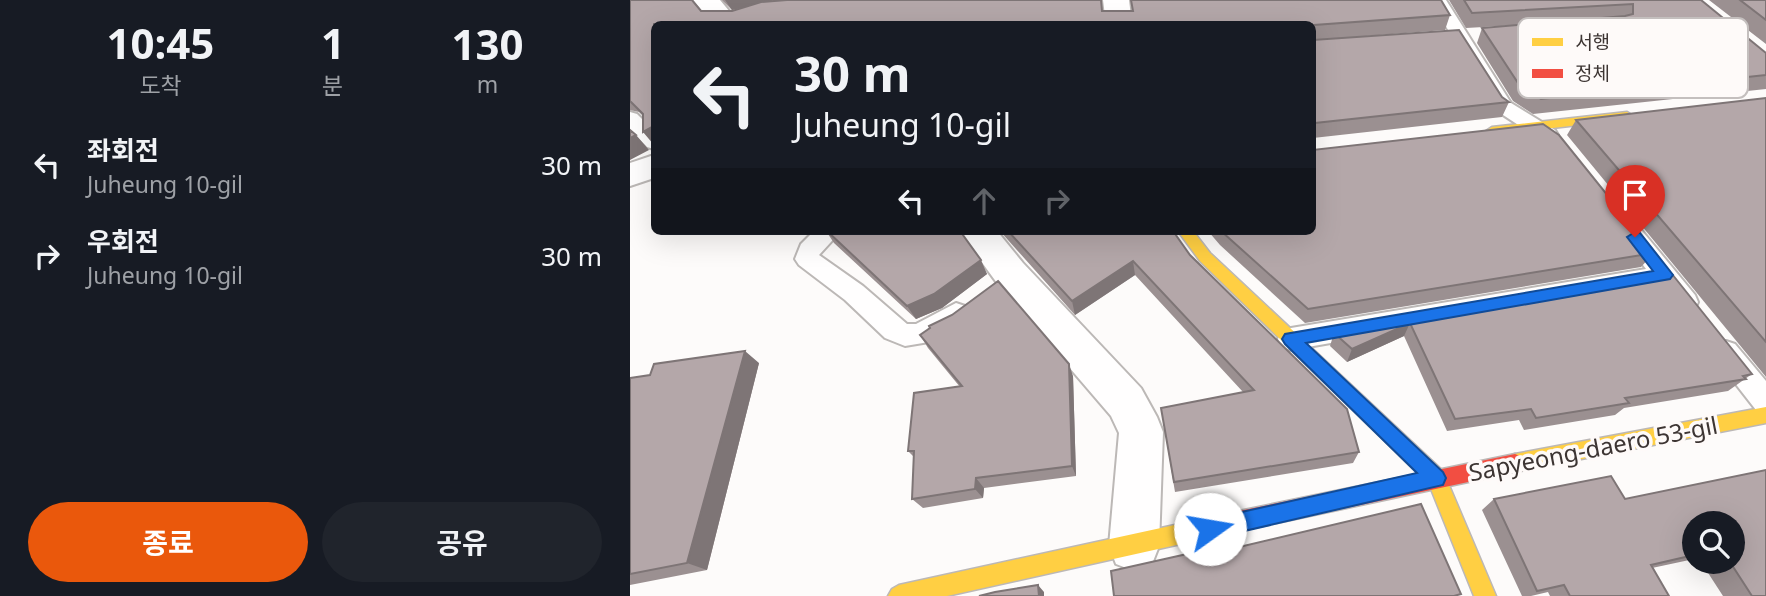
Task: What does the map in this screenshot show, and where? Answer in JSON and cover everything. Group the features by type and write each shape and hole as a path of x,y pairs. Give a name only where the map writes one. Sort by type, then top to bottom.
{"street":[{"path":"706,0 729,21"},
{"path":"1116,0 1119,21"},
{"path":"1478,132 1643,114"},
{"path":"630,175 651,167"},
{"path":"978,235 991,288 1126,402 1141,432 1134,546"},
{"path":"1188,235 1205,257 1436,478 1485,596"},
{"name":"Sapyeong-daero 53-gil","path":"899,596 1436,478 1766,415"}],"lane":[{"path":"1438,0 1454,37 1504,107 1559,143 1567,153"},
{"path":"1454,37 1486,34"},
{"path":"630,118 651,139"},
{"path":"1616,214 1699,317"},
{"path":"825,235 813,244 807,252 807,259 854,293 894,330 905,335 920,334 991,288"},
{"path":"1291,339 1665,275"},
{"path":"1715,338 1766,401"}],"building":[{"path":"630,0 692,0 701,11 732,11 761,2 787,0 1101,0 1102,11 1133,11 1131,0 1441,0 1450,15 1316,25 1316,21 651,21 651,128 643,132 643,114 630,101"},
{"path":"1464,0 1701,0 1723,18 1601,18 1633,14 1633,4 1472,13"},
{"path":"1740,0 1766,0 1766,20"},
{"path":"1518,25 1518,83 1482,28"},
{"path":"1459,30 1502,97 1509,102 1316,123 1316,40"},
{"path":"1748,38 1766,53 1766,75 1748,77"},
{"path":"1766,98 1766,342 1576,120"},
{"path":"1543,124 1559,135 1654,253 1308,309 1225,235 1316,235 1316,150"},
{"path":"831,235 963,235 981,260 934,294 907,306"},
{"path":"1012,235 1176,235 1190,255 1347,409 1359,452 1174,482 1161,408 1254,390 1133,261 1072,301"},
{"path":"1672,274 1752,374 1743,376 1746,379 1625,398 1629,403 1536,418 1531,409 1455,419 1410,323 1352,349 1334,333"},
{"path":"998,281 1069,364 1072,466 976,478 975,489 912,499 914,451 908,451 914,393 962,386 920,335 930,328 929,326 952,315"},
{"path":"745,351 687,563 630,574 630,378 650,375 654,364"},
{"path":"1766,470 1766,596 1752,596 1738,574 1745,574 1745,511 1682,511 1682,558 1651,565 1669,596 1570,596 1564,585 1537,591 1494,499 1611,476 1625,499"},
{"path":"1421,504 1461,594 1114,596 1111,571 1196,552 1197,557"},
{"path":"1038,585 1039,596 979,596 995,592"}],"traffic: slow":[{"path":"1492,131 1627,116"},
{"path":"1188,235 1205,257 1436,478 1485,596"},
{"path":"1515,463 1766,415"},
{"path":"899,596 1239,521"}],"traffic: jam":[{"path":"1239,521 1515,463"}],"route":[{"path":"1210,529 1436,478 1291,339 1665,275 1635,237"}]}
